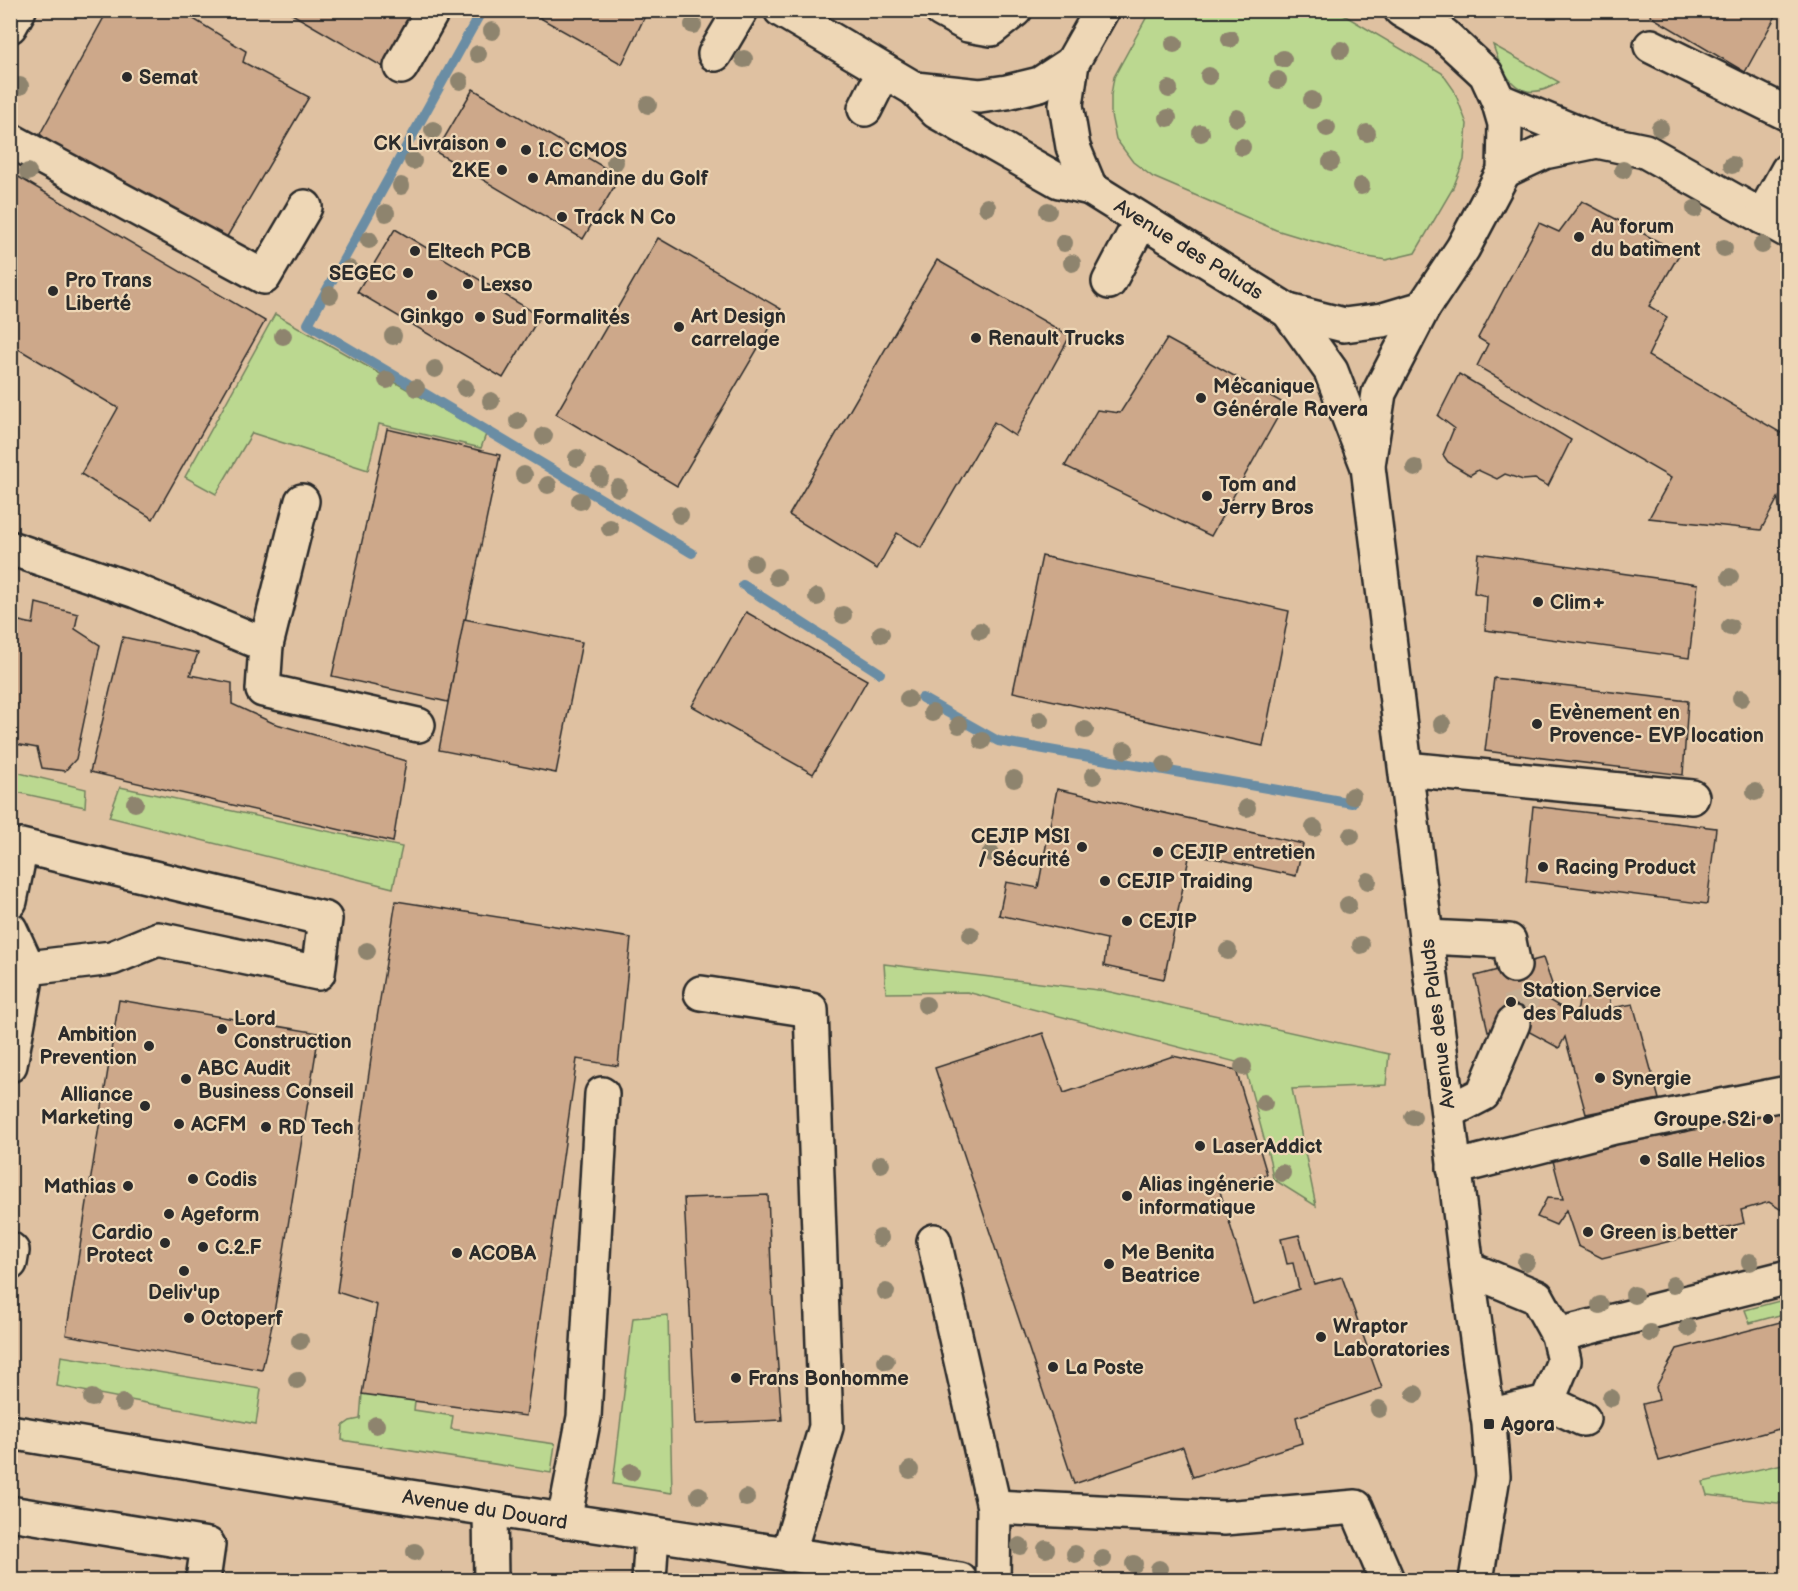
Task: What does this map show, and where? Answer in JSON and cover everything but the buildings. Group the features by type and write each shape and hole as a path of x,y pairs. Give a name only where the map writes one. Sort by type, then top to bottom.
{"street":[{"path":"10,26 20,10"},
{"path":"401,67 433,10"},
{"path":"716,54 741,10"},
{"name":"Avenue des Paluds","path":"781,10 817,20 884,71 915,89 937,112 1059,181 1090,188 1288,311 1344,325 1383,320 1423,308"},
{"path":"941,10 968,25 992,29 1015,10"},
{"name":"Avenue des Paluds","path":"1090,188 1073,147 1066,105 1072,63 1102,10"},
{"name":"Avenue des Paluds","path":"1368,467 1379,393 1423,308 1463,248 1504,171 1505,124 1498,100 1486,74 1444,35 1401,10"},
{"path":"1651,46 1788,114"},
{"name":"Avenue des Paluds","path":"915,89 980,96 1007,92 1040,84 1072,63"},
{"path":"865,109 884,71"},
{"path":"1498,100 1598,141 1644,151 1775,224 1788,170"},
{"path":"10,140 264,278 305,207"},
{"path":"1504,171 1544,152 1598,141"},
{"path":"1109,282 1141,220"},
{"name":"Avenue des Paluds","path":"1288,311 1331,371 1368,467 1454,1168 1488,1416 1493,1476 1476,1581"},
{"path":"302,501 266,645 263,690 418,725"},
{"path":"10,548 136,591 266,645"},
{"path":"1406,769 1692,797"},
{"path":"10,901 21,846 325,919 318,973 158,939 112,958 28,968"},
{"path":"10,930 28,968 10,1065"},
{"path":"1427,937 1509,941 1514,966"},
{"path":"701,993 811,1010 826,1427 788,1555"},
{"path":"1448,1112 1482,1094 1513,1023"},
{"path":"1454,1168 1614,1127 1788,1093"},
{"path":"564,1521 584,1417 602,1094"},
{"path":"934,1241 994,1507 993,1581"},
{"path":"10,1249 12,1251 10,1263"},
{"path":"1467,1268 1537,1297 1558,1335 1563,1361 1547,1402"},
{"path":"1558,1335 1788,1277"},
{"path":"1488,1416 1547,1402 1583,1419"},
{"name":"Avenue du Douard","path":"10,1432 304,1481 788,1555 875,1574 960,1581"},
{"path":"994,1507 1224,1518 1356,1507 1387,1581"},
{"path":"490,1510 491,1581"},
{"path":"10,1513 208,1545 203,1581"},
{"path":"649,1581 652,1534"}],"shaded area":[{"path":"11,11 1787,11 1787,1580 11,1580"}],"green space":[{"path":"1150,11 1337,11 1442,73 1454,90 1467,124 1464,160 1453,188 1415,253 1386,260 1362,256 1276,230 1153,177 1133,162 1116,139 1111,115 1111,95 1114,77"},
{"path":"1493,45 1559,82 1534,92 1516,86 1503,69"},
{"path":"275,314 486,434 481,448 379,424 368,470 252,433 216,494 185,477"},
{"path":"11,771 86,789 85,807 11,791"},
{"path":"120,787 402,847 393,888 109,817"},
{"path":"884,964 1106,991 1389,1054 1386,1085 1292,1089 1316,1206 1273,1179 1244,1064 967,992 886,993"},
{"path":"1787,1299 1787,1313 1750,1323 1745,1310"},
{"path":"668,1315 672,1493 613,1484 633,1318"},
{"path":"61,1356 261,1389 256,1424 57,1386"},
{"path":"416,1393 414,1410 453,1416 451,1429 555,1444 551,1473 342,1440 343,1426 350,1421 360,1419 362,1394"},
{"path":"1787,1463 1787,1504 1707,1495 1703,1482"}],"waterway":[{"path":"482,10 308,324 692,553"},
{"path":"743,585 880,673"},
{"path":"922,698 998,741 1352,803"}],"tunnel":[{"path":"1513,1023 1522,1002 1514,966"}],"place":[{"name":"Semat","path":"127,77"},
{"name":"CK Livraison","path":"501,143"},
{"name":"I.C CMOS","path":"526,150"},
{"name":"2KE","path":"502,170"},
{"name":"Amandine du Golf","path":"533,178"},
{"name":"Track N Co","path":"562,217"},
{"name":"Au forum du batiment","path":"1579,237"},
{"name":"Eltech PCB","path":"415,251"},
{"name":"SEGEC","path":"408,273"},
{"name":"Lexso","path":"468,284"},
{"name":"Pro Trans Liberté","path":"53,291"},
{"name":"Ginkgo","path":"432,295"},
{"name":"Sud Formalités","path":"480,317"},
{"name":"Art Design carrelage","path":"679,327"},
{"name":"Renault Trucks","path":"976,338"},
{"name":"Mécanique Générale Ravera","path":"1201,398"},
{"name":"Tom and Jerry Bros","path":"1207,496"},
{"name":"Clim+","path":"1538,602"},
{"name":"Evènement en Provence- EVP location","path":"1537,724"},
{"name":"CEJIP MSI / Sécurité","path":"1082,847"},
{"name":"CEJIP entretien","path":"1158,852"},
{"name":"Racing Product","path":"1543,867"},
{"name":"CEJIP Traiding","path":"1105,881"},
{"name":"CEJIP","path":"1127,921"},
{"name":"Station Service des Paluds","path":"1511,1002"},
{"name":"Lord Construction","path":"222,1029"},
{"name":"Ambition Prevention","path":"149,1046"},
{"name":"Synergie","path":"1600,1078"},
{"name":"ABC Audit Business Conseil","path":"186,1079"},
{"name":"Alliance Marketing","path":"145,1106"},
{"name":"Groupe S2i","path":"1768,1119"},
{"name":"ACFM","path":"179,1124"},
{"name":"RD Tech","path":"266,1127"},
{"name":"LaserAddict","path":"1200,1146"},
{"name":"Salle Helios","path":"1645,1160"},
{"name":"Codis","path":"193,1179"},
{"name":"Mathias","path":"128,1186"},
{"name":"Alias ingénerie informatique","path":"1127,1196"},
{"name":"Ageform","path":"169,1214"},
{"name":"Green is better","path":"1588,1232"},
{"name":"Cardio Protect","path":"165,1243"},
{"name":"C.2.F","path":"203,1247"},
{"name":"ACOBA","path":"457,1253"},
{"name":"Me Benita Beatrice","path":"1109,1264"},
{"name":"Deliv'up","path":"184,1271"},
{"name":"Octoperf","path":"189,1318"},
{"name":"Wraptor Laboratories","path":"1321,1337"},
{"name":"La Poste","path":"1053,1367"},
{"name":"Frans Bonhomme","path":"736,1378"},
{"name":"Agora","path":"1489,1424"}]}
